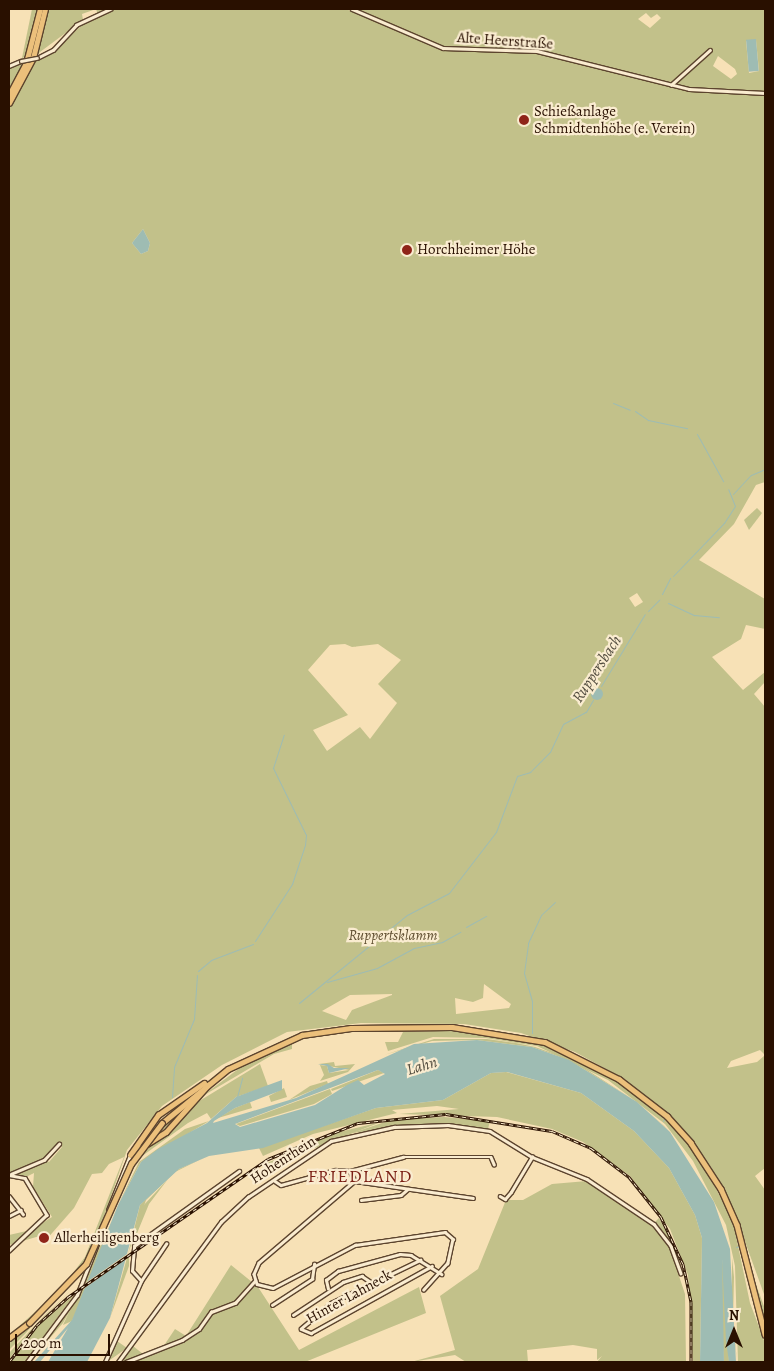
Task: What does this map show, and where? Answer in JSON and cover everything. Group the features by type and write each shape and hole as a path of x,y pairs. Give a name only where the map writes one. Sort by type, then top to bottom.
{"main road":[{"path":"9,95 30,53 40,9"},
{"path":"9,103 30,66 45,9"},
{"path":"130,1155 162,1111 212,1080 282,1041 351,1028 483,1028 530,1038 574,1054 653,1104 702,1158 737,1225 765,1334"},
{"path":"9,1338 29,1323 86,1264 131,1164 162,1123 212,1080"},
{"path":"130,1155 166,1132 212,1080"}],"street":[{"path":"9,66 21,61 37,58 53,50 76,25 111,9"},
{"name":"Alte Heerstraße","path":"352,9 443,48 550,54 671,85 719,92 765,93"},
{"path":"671,85 710,50"},
{"name":"Hohenrhein","path":"118,1362 221,1222 248,1197 332,1142 398,1126 478,1128 532,1156 587,1179 640,1214 668,1242 681,1273"},
{"path":"9,1175 44,1160 59,1144"},
{"path":"27,1362 76,1295 130,1155"},
{"path":"500,1196 504,1199 511,1192 532,1156"},
{"path":"275,1181 281,1185 335,1170 350,1171 403,1157 491,1157 494,1164"},
{"path":"141,1281 132,1271 134,1246 239,1171"},
{"path":"350,1171 355,1181"},
{"path":"9,1175 26,1178 47,1215 9,1251"},
{"path":"126,1362 162,1352 199,1329 211,1312 235,1303 255,1281 259,1263 355,1181 473,1198"},
{"path":"361,1200 406,1194 408,1188"},
{"path":"9,1196 23,1214"},
{"path":"9,1216 21,1210"},
{"path":"255,1281 273,1288 336,1251 377,1239 445,1232 453,1245 441,1274 424,1290"},
{"path":"105,1362 141,1281 166,1244"},
{"name":"Hinter Lahneck","path":"328,1289 326,1280 333,1274 376,1259 406,1254 422,1260 441,1274"},
{"name":"Hinter Lahneck","path":"422,1260 371,1282 304,1322 304,1332 311,1333 432,1266"},
{"path":"272,1305 312,1279 314,1264"},
{"name":"Hinter Lahneck","path":"293,1315 328,1289 362,1276 371,1282"}],"green space":[{"path":"32,9 38,9 26,57 22,58"},
{"path":"47,9 96,9 82,14 83,20 36,55"},
{"path":"96,9 109,9 98,15"},
{"name":"Ruppertsklamm","path":"114,9 346,9 437,48 359,9 765,9 765,482 756,485 734,524 699,560 765,599 765,629 746,625 741,639 712,657 743,690 765,672 765,682 754,694 765,707 765,1055 765,1168 755,1176 765,1190 765,1297 734,1211 711,1167 673,1120 626,1080 575,1052 521,1033 464,1024 361,1023 287,1032 222,1065 162,1106 127,1150 95,1243 88,1256 63,1288 9,1335 61,1289 85,1257 124,1157 109,1164 102,1173 92,1174 74,1208 46,1240 43,1235 9,1245 9,1235 31,1230 52,1217 33,1187 34,1173 24,1178 9,1177 9,108 34,61 51,54 82,25","holes":["646,13 651,18 657,14 661,18 650,28 638,19","756,40 759,71 749,73 746,41","718,56 735,69 737,74 731,79 713,66","143,229 150,243 148,251 141,254 132,243","637,593 643,602 635,607 629,598","345,644 352,647 378,644 401,660 378,684 397,703 370,739 360,727 327,751 313,730 348,715 308,670 330,645","484,984 511,1004 509,1008 456,1014 455,998 473,1002 483,998","392,994 352,1010 346,1020 322,1011 350,995","760,1050 765,1055 757,1062 727,1068 731,1061","58,1144 62,1147 49,1162 44,1159"]},
{"path":"24,63 18,75 9,88 9,69"},
{"path":"757,508 762,513 749,530 744,520"},
{"path":"468,1030 545,1044 618,1080 678,1131 701,1159 733,1222 750,1303 765,1343 765,1362 738,1362 735,1266 726,1225 693,1161 665,1124 608,1080 537,1046 486,1038 433,1037 388,1051 385,1042 398,1042 403,1032"},
{"path":"434,1039 487,1039 516,1043 535,1047 565,1059 532,1047 477,1040 432,1041 384,1055"},
{"path":"292,1043 292,1049 274,1054 201,1097 249,1061"},
{"path":"334,1062 335,1066 355,1064 348,1072 320,1081 324,1075 320,1065 327,1066 329,1073 349,1070 319,1064"},
{"path":"572,1062 581,1066 637,1102"},
{"path":"260,1064 268,1086 236,1097 211,1119 207,1113 188,1123 138,1159 196,1103"},
{"path":"378,1070 384,1073 332,1091 331,1089"},
{"path":"506,1072 581,1093 634,1131 669,1168 695,1215 702,1238 700,1362 693,1362 688,1275 670,1229 630,1176 583,1142 552,1129 497,1117 399,1114 459,1109 437,1106 392,1110 397,1113 313,1134 263,1156 259,1148 376,1108 443,1100 491,1073"},
{"path":"327,1081 328,1084 289,1100 310,1086"},
{"path":"284,1088 287,1097 271,1102 269,1096"},
{"path":"330,1089 332,1094 314,1104 240,1126 236,1124"},
{"path":"202,1090 175,1121 152,1138 165,1122"},
{"path":"250,1102 252,1108 218,1118 235,1108"},
{"path":"444,1117 490,1121 488,1129 433,1123 352,1133 394,1119"},
{"path":"209,1121 141,1162 118,1205 139,1162 185,1129"},
{"path":"381,1122 269,1166 267,1163 335,1133"},
{"path":"201,1159 175,1172 146,1200 128,1254 140,1205 170,1174"},
{"path":"168,1179 149,1204 131,1248 142,1207"},
{"path":"587,1181 652,1224 669,1246 685,1294 686,1362 597,1362 602,1356 597,1360 597,1349 573,1345 527,1350 528,1362 466,1362 455,1355 411,1362 455,1350 440,1296 478,1269 506,1200 523,1200 552,1184"},
{"path":"659,1218 667,1232 674,1249 654,1223"},
{"path":"113,1219 102,1252 72,1321 63,1325"},
{"path":"129,1257 129,1266 110,1318 127,1258"},
{"path":"732,1258 734,1277 733,1319 737,1362 732,1317"},
{"path":"722,1260 725,1274 729,1362 724,1362 721,1320"},
{"path":"231,1265 258,1287 299,1350 419,1287 426,1313 305,1362 119,1362 133,1346 143,1354 159,1353 175,1329 186,1336"},
{"path":"751,1271 765,1309 765,1329"},
{"path":"71,1290 36,1325 9,1359 9,1353 44,1316"},
{"path":"81,1291 63,1323 29,1362 63,1318"},
{"path":"74,1295 25,1362 10,1362 38,1325"},
{"path":"34,1323 26,1333 9,1350 9,1341"},
{"path":"117,1341 127,1348 107,1362 112,1352"}],"water":[{"path":"756,39 759,71 749,72 746,40"},
{"path":"143,229 150,243 148,251 141,254 132,243"},
{"path":"599,688 602,689 602,699 595,700 592,699 591,692 592,689"},
{"name":"Lahn","path":"477,1040 532,1047 569,1060 637,1102 670,1132 714,1202 730,1249 736,1362 729,1362 726,1341 722,1259 724,1362 700,1362 702,1238 695,1215 669,1168 634,1131 581,1093 507,1072 491,1073 443,1100 376,1108 263,1148 209,1156 179,1169 140,1205 110,1318 87,1362 48,1362 68,1328 40,1362 34,1362 72,1320 118,1205 141,1162 158,1149 207,1123 236,1097 282,1080 282,1090 235,1108 213,1123 296,1098 414,1044","holes":["378,1070 385,1074 364,1085 358,1080 315,1105 240,1127 235,1124"]},
{"path":"318,1064 328,1064 334,1068 350,1068 329,1073 327,1066"}],"pier":[{"path":"130,1252 130,1256 82,1290 84,1284"}],"waterway":[{"path":"613,403 630,410"},
{"path":"635,411 648,420 687,428"},
{"path":"697,434 723,481"},
{"name":"Ruppersbach","path":"733,494 751,475 765,469"},
{"name":"Ruppersbach","path":"673,576 724,523 735,506 728,489"},
{"name":"Ruppersbach","path":"662,594 670,578"},
{"name":"Ruppersbach","path":"648,611 659,600"},
{"path":"668,603 694,615 719,617"},
{"name":"Ruppersbach","path":"601,686 645,614"},
{"name":"Ruppersbach","path":"299,1003 407,915 449,893 496,832 517,776 530,772 550,752 563,724 586,712 593,700"},
{"path":"255,941 292,884 305,845 306,835 273,768 284,735"},
{"path":"532,1033 532,1001 524,973 528,943 541,915 555,902"},
{"path":"466,927 486,916"},
{"path":"327,982 377,968 414,948 442,942 460,932"},
{"path":"198,971 211,960 253,944"},
{"path":"172,1097 174,1067 194,1019 197,975"},
{"name":"Ruppersbach","path":"237,1097 242,1078"},
{"path":"736,1247 740,1246"}],"railway":[{"path":"9,1362 37,1325 68,1297 268,1159 358,1123 446,1114 552,1131 591,1148 629,1177 661,1217 683,1264 691,1302 691,1362"}],"place":[{"name":"Schießanlage Schmidtenhöhe (e. Verein)","path":"524,120"},
{"name":"Horchheimer Höhe","path":"407,250"},
{"name":"Allerheiligenberg","path":"44,1238"}],"district":[{"name":"FRIEDLAND","path":"360,1176"}]}
